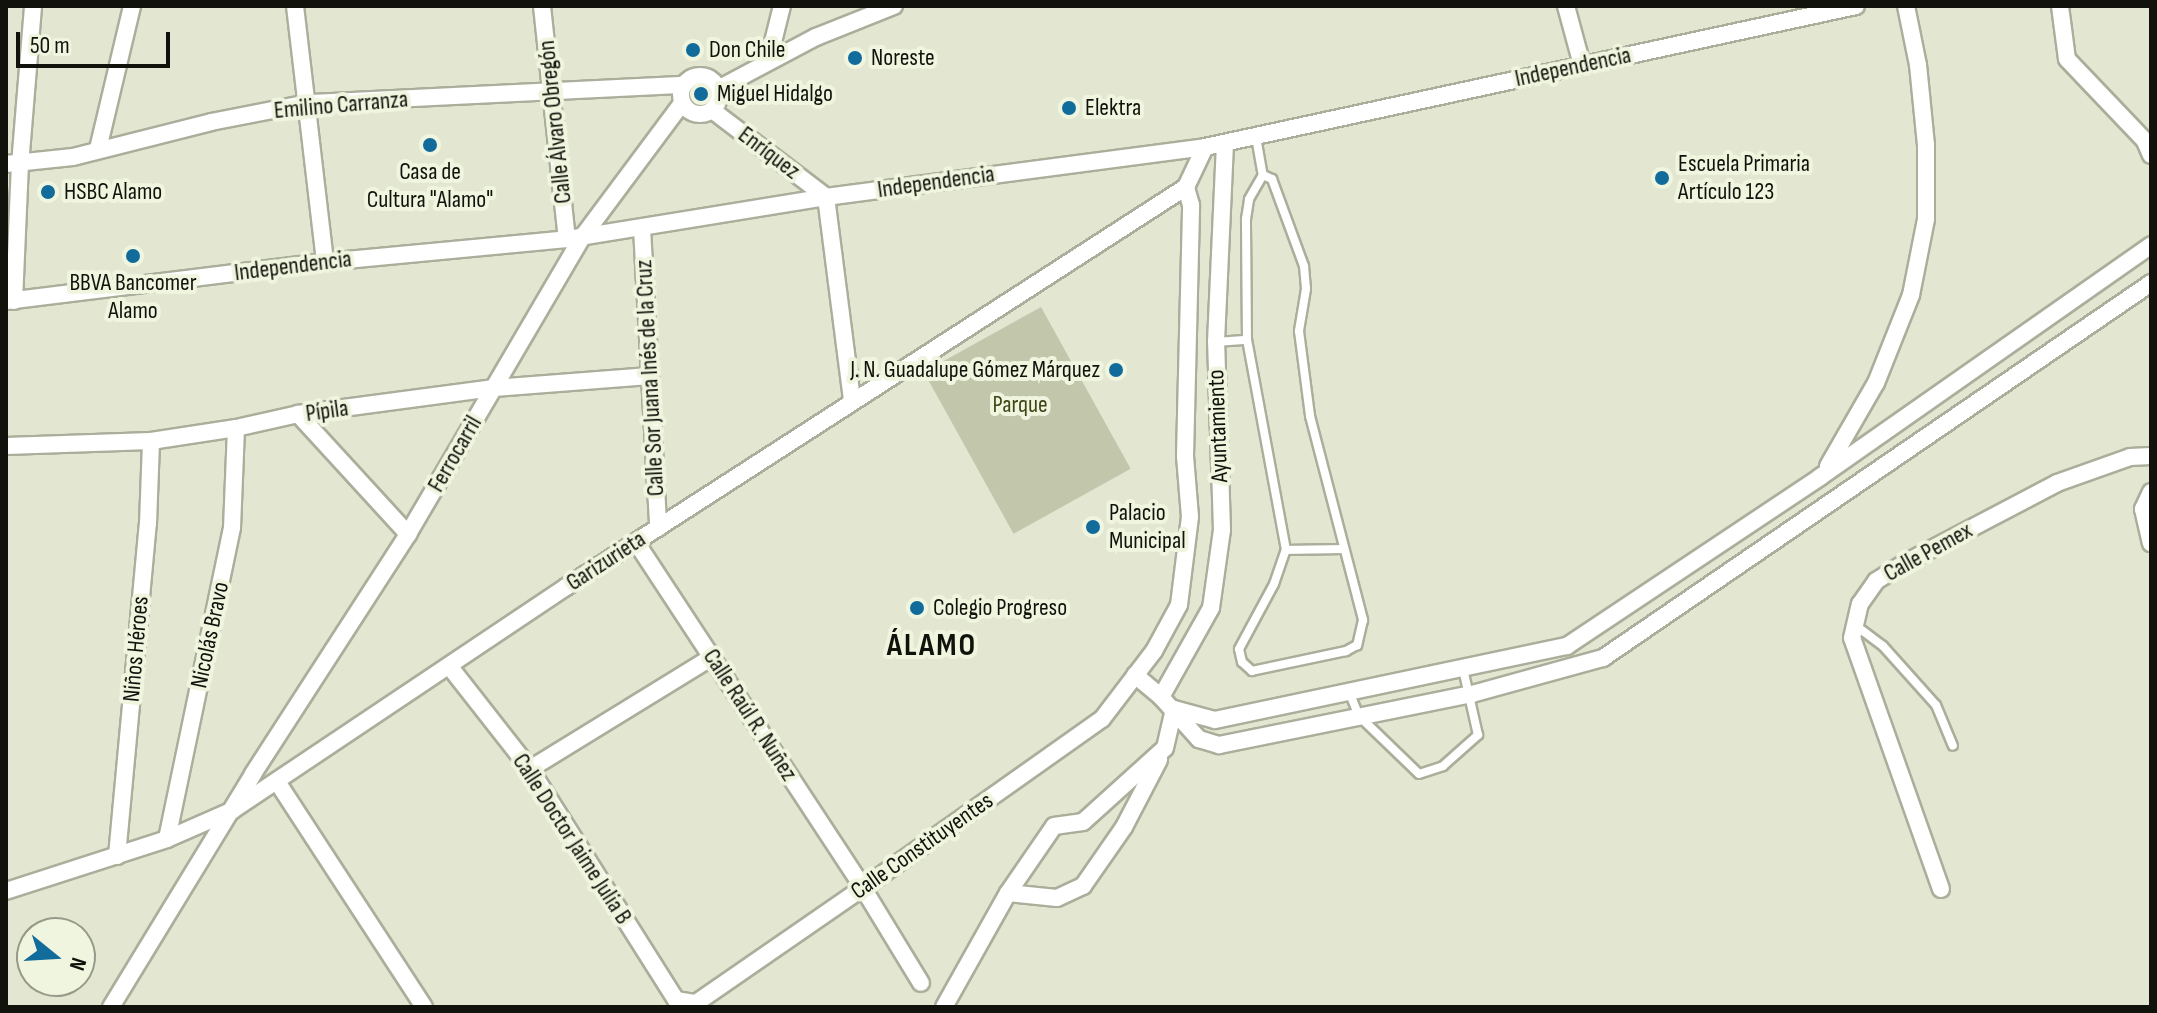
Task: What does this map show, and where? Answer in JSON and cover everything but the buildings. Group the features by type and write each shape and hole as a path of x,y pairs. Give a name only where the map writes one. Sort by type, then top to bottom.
{"street":[{"path":"10,301 13,164 33,6"},
{"path":"98,149 132,6"},
{"path":"295,6 309,103 325,262"},
{"name":"Calle Álvaro Obregón","path":"542,6 575,237"},
{"path":"768,62 782,6"},
{"path":"718,89 816,37 894,6"},
{"path":"1566,6 1582,65"},
{"name":"Independencia","path":"10,301 325,262 575,237 826,197 1205,147 1827,9 1856,6"},
{"path":"1820,477 1876,383 1911,295 1926,219 1926,145 1918,65 1906,6"},
{"path":"2060,6 2067,59 2145,141 2151,155"},
{"path":"702,75 712,80 718,89 719,97 712,110 701,114 690,112 682,103 682,85 691,78 702,75"},
{"name":"Emilino Carranza","path":"13,164 73,157 309,103 682,85"},
{"name":"Ferrocarril","path":"111,1007 408,534 494,388 575,237 682,103"},
{"name":"Enríquez","path":"712,110 826,197"},
{"name":"Ayuntamiento","path":"1161,697 1211,608 1222,530 1216,342 1225,143"},
{"path":"1186,187 1205,147"},
{"name":"Ayuntamiento","path":"1135,675 1154,651 1179,605 1189,539 1185,456 1191,205 1186,187"},
{"name":"Garizurieta","path":"6,891 167,839 233,810 852,400 1186,187"},
{"path":"826,197 852,400"},
{"name":"Calle Sor Juana Inés de la Cruz","path":"642,228 658,528"},
{"path":"1174,709 1215,720 1567,646 1820,477 2151,245"},
{"path":"1135,675 1174,709 1199,739 1219,745 1472,694 1603,658 2151,283"},
{"name":"Pípila","path":"6,446 151,441 236,428 298,414 494,388 650,376"},
{"path":"298,414 408,534"},
{"name":"Nicolás Bravo","path":"167,839 232,528 236,428"},
{"name":"Niños Héroes","path":"117,856 148,524 151,441"},
{"name":"Calle Pemex","path":"1855,624 1860,604 1876,581 1903,564 2057,483 2130,457 2151,456"},
{"path":"2151,492 2143,509 2151,543"},
{"name":"Calle Raúl R. Nuñez","path":"636,542 863,888 921,983"},
{"path":"1855,624 1852,638 1941,889"},
{"path":"530,769 712,657"},
{"name":"Calle Doctor Jaime Julia B","path":"450,667 530,769 676,1000 696,1003"},
{"name":"Calle Constituyentes","path":"696,1003 1102,719 1135,675"},
{"path":"1008,893 1057,898 1083,886 1124,827 1165,748 1174,709"},
{"path":"944,1007 1008,893 1054,826 1083,822 1165,748"},
{"path":"278,783 424,1007"}],"lane":[{"path":"1256,136 1263,175 1249,199 1246,219 1247,340 1286,550 1274,584 1239,649 1242,662 1252,671 1346,651 1357,645 1363,620 1341,549 1310,416 1299,331 1306,289 1304,266 1272,179 1263,175"},
{"path":"1216,342 1247,340"},
{"path":"1286,550 1341,549"},
{"path":"1855,624 1883,646 1936,705 1953,746"},
{"path":"1350,694 1359,716 1419,774 1443,766 1478,735 1472,694 1463,669"}],"green space":[{"name":"Parque","path":"1041,307 1131,469 1013,534 924,372"}],"place":[{"name":"Don Chile","path":"693,50"},
{"name":"Noreste","path":"855,58"},
{"name":"Miguel Hidalgo","path":"701,94"},
{"name":"Elektra","path":"1069,108"},
{"name":"Casa de Cultura \"Alamo\"","path":"430,145"},
{"name":"Escuela Primaria Artículo 123","path":"1662,178"},
{"name":"HSBC Alamo","path":"48,192"},
{"name":"BBVA Bancomer Alamo","path":"133,256"},
{"name":"J. N. Guadalupe Gómez Márquez","path":"1116,370"},
{"name":"Palacio Municipal","path":"1093,527"},
{"name":"Colegio Progreso","path":"917,608"}],"district":[{"name":"ÁLAMO","path":"932,646"}]}
